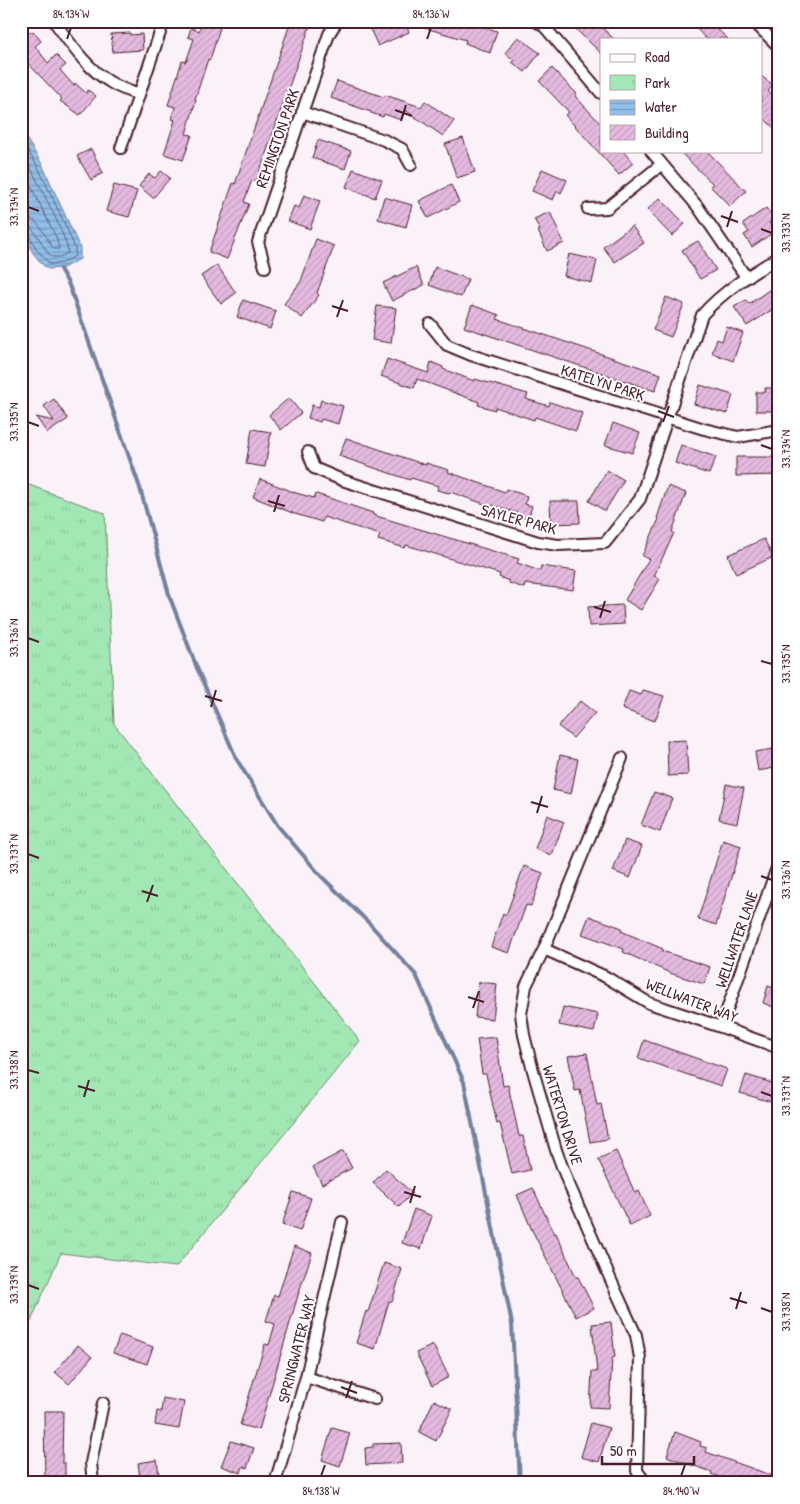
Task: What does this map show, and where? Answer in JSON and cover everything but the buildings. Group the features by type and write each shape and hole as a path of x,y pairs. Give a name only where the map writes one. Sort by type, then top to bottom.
{"street":[{"path":"54,21 94,72 111,84 139,95"},
{"path":"121,148 164,21"},
{"name":"REMINGTON PARK","path":"265,267 258,242 302,112 330,34 337,21"},
{"path":"535,21 542,25 600,92"},
{"path":"752,21 779,47"},
{"path":"302,112 384,140 402,149 411,165"},
{"path":"652,152 698,207 746,277"},
{"path":"588,209 607,208 662,164"},
{"name":"SAYLER PARK","path":"308,452 314,468 342,480 529,540 558,545 605,544 640,499 702,315 723,294 746,277 779,257"},
{"name":"KATELYN PARK","path":"430,324 447,345 471,355 668,419 738,437 779,430"},
{"name":"WATERTON DRIVE","path":"622,758 544,949 526,986 522,1014 524,1035 548,1124 567,1180 636,1335 640,1358 637,1471 646,1483"},
{"name":"WELLWATER LANE","path":"721,1027 779,862"},
{"name":"WELLWATER WAY","path":"544,949 606,977 649,1003 779,1048"},
{"name":"SPRINGWATER WAY","path":"275,1483 306,1377 342,1222"},
{"path":"306,1377 375,1399"},
{"path":"93,1483 91,1463 103,1403"}],"green space":[{"path":"21,482 105,513 114,724 360,1041 176,1267 61,1253 21,1344"}],"water":[{"path":"21,130 42,164 80,248 80,259 63,268 48,269 42,264 33,253 21,231"}],"waterway":[{"path":"60,269 69,285 140,488 170,598 197,668 237,760 278,826 321,876 369,923 416,975 464,1082 512,1324 520,1483"}]}
